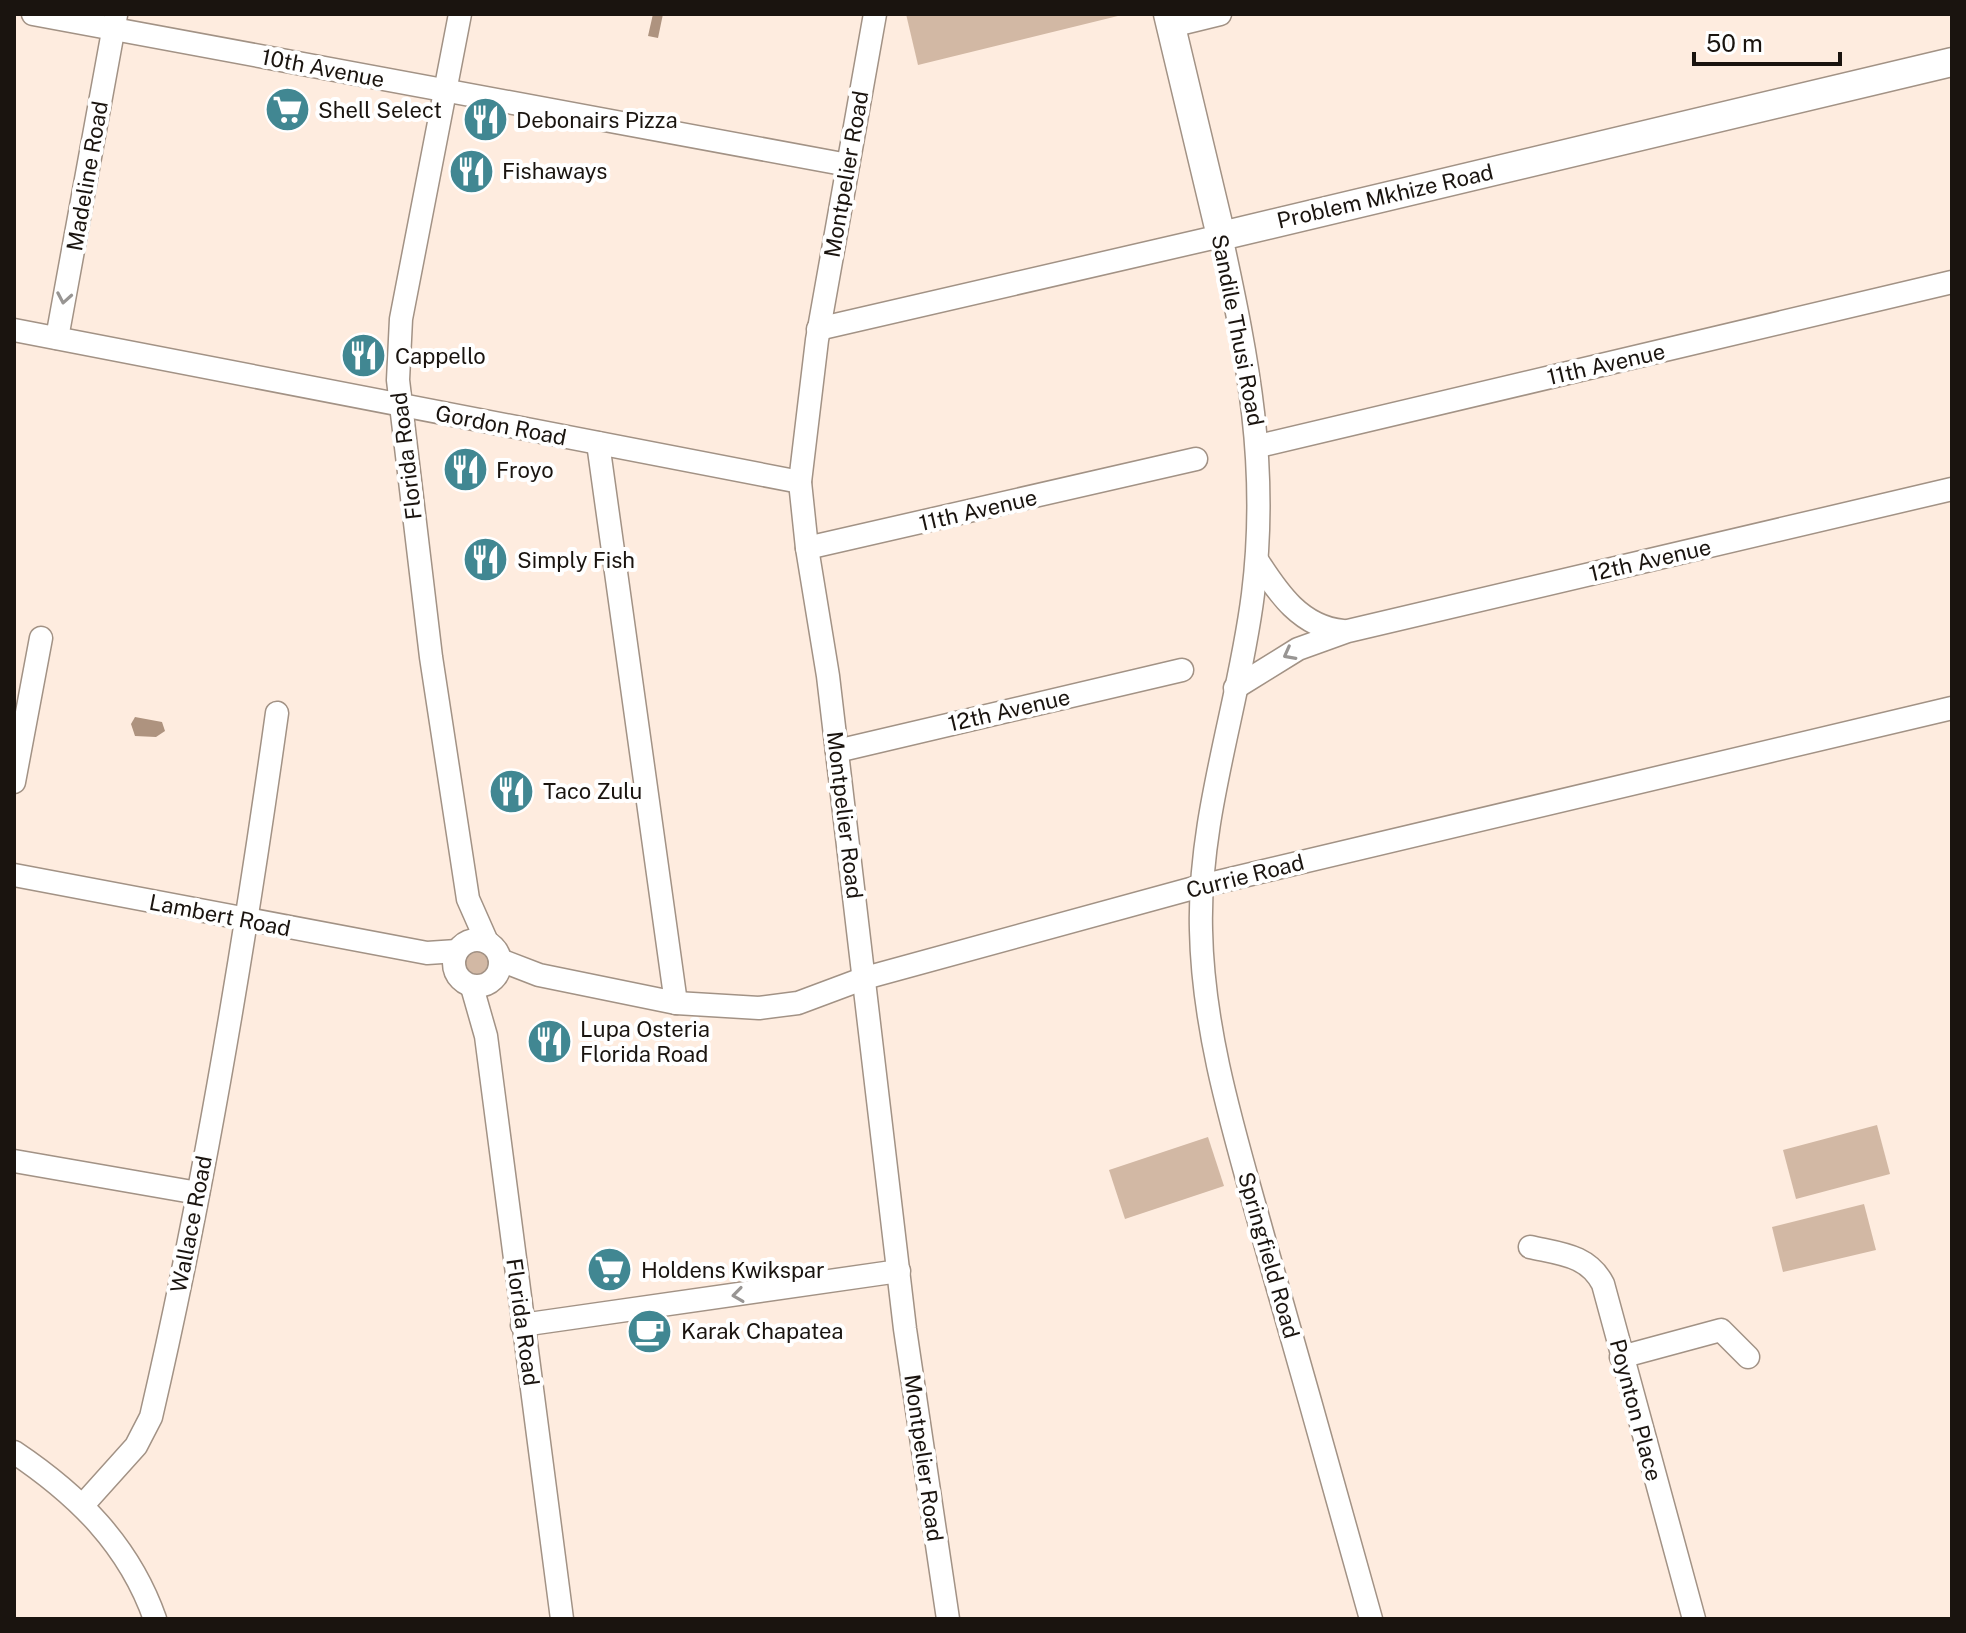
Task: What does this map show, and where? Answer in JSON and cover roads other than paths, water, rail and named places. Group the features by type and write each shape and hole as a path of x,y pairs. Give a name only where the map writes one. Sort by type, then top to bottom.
{"main road":[{"name":"Sandile Thusi Road","path":"1170,20 1221,236"},
{"name":"Problem Mkhize Road","path":"1221,236 1952,62"}],"street":[{"name":"10th Avenue","path":"33,14 115,21 446,91 848,165"},
{"name":"Florida Road","path":"460,14 401,319 398,406 468,899 488,970 485,1025 562,1619"},
{"name":"Montpelier Road","path":"875,14 818,329 805,414 800,482 837,751 899,1271 948,1619"},
{"path":"1170,20 1220,14"},
{"name":"Madeline Road","path":"57,338 115,21"},
{"name":"Problem Mkhize Road","path":"818,329 1221,236"},
{"name":"Sandile Thusi Road","path":"1201,886 1210,808 1257,560 1259,446 1251,378 1221,236"},
{"name":"11th Avenue","path":"1259,446 1952,282"},
{"name":"Gordon Road","path":"14,330 800,482"},
{"path":"598,443 676,1003"},
{"name":"11th Avenue","path":"807,548 1196,459"},
{"name":"12th Avenue","path":"1235,688 1298,649 1348,631 1952,489"},
{"name":"12th Avenue","path":"1257,560 1279,592 1301,615 1316,626 1348,631"},
{"path":"14,782 41,638"},
{"name":"12th Avenue","path":"837,751 1182,670"},
{"name":"Currie Road","path":"488,970 539,975 676,1003 759,1008 798,1003 865,978 1201,886 1952,708"},
{"name":"Wallace Road","path":"83,1505 136,1446 151,1417 198,1193 248,921 277,713"},
{"name":"Lambert Road","path":"14,875 427,953 457,955 475,940 488,970"},
{"name":"Springfield Road","path":"1201,886 1203,974 1224,1094 1371,1619"},
{"name":"Florida Road","path":"457,955 468,899"},
{"path":"457,955 458,977 488,970"},
{"path":"14,1161 198,1193"},
{"name":"Poynton Place","path":"1530,1247 1575,1257 1590,1264 1603,1284 1694,1619"},
{"path":"522,1325 899,1271"},
{"path":"1621,1357 1679,1344 1721,1330 1748,1357"},
{"path":"14,1452 83,1505 114,1540 143,1586 155,1619"}],"place":[{"name":"Shell Select","path":"287,110"},
{"name":"Debonairs Pizza","path":"485,120"},
{"name":"Fishaways","path":"471,171"},
{"name":"Cappello","path":"364,356"},
{"name":"Froyo","path":"465,470"},
{"name":"Simply Fish","path":"486,560"},
{"name":"Taco Zulu","path":"512,791"},
{"name":"Lupa Osteria Florida Road","path":"549,1042"},
{"name":"Holdens Kwikspar","path":"610,1270"},
{"name":"Karak Chapatea","path":"650,1331"}]}
